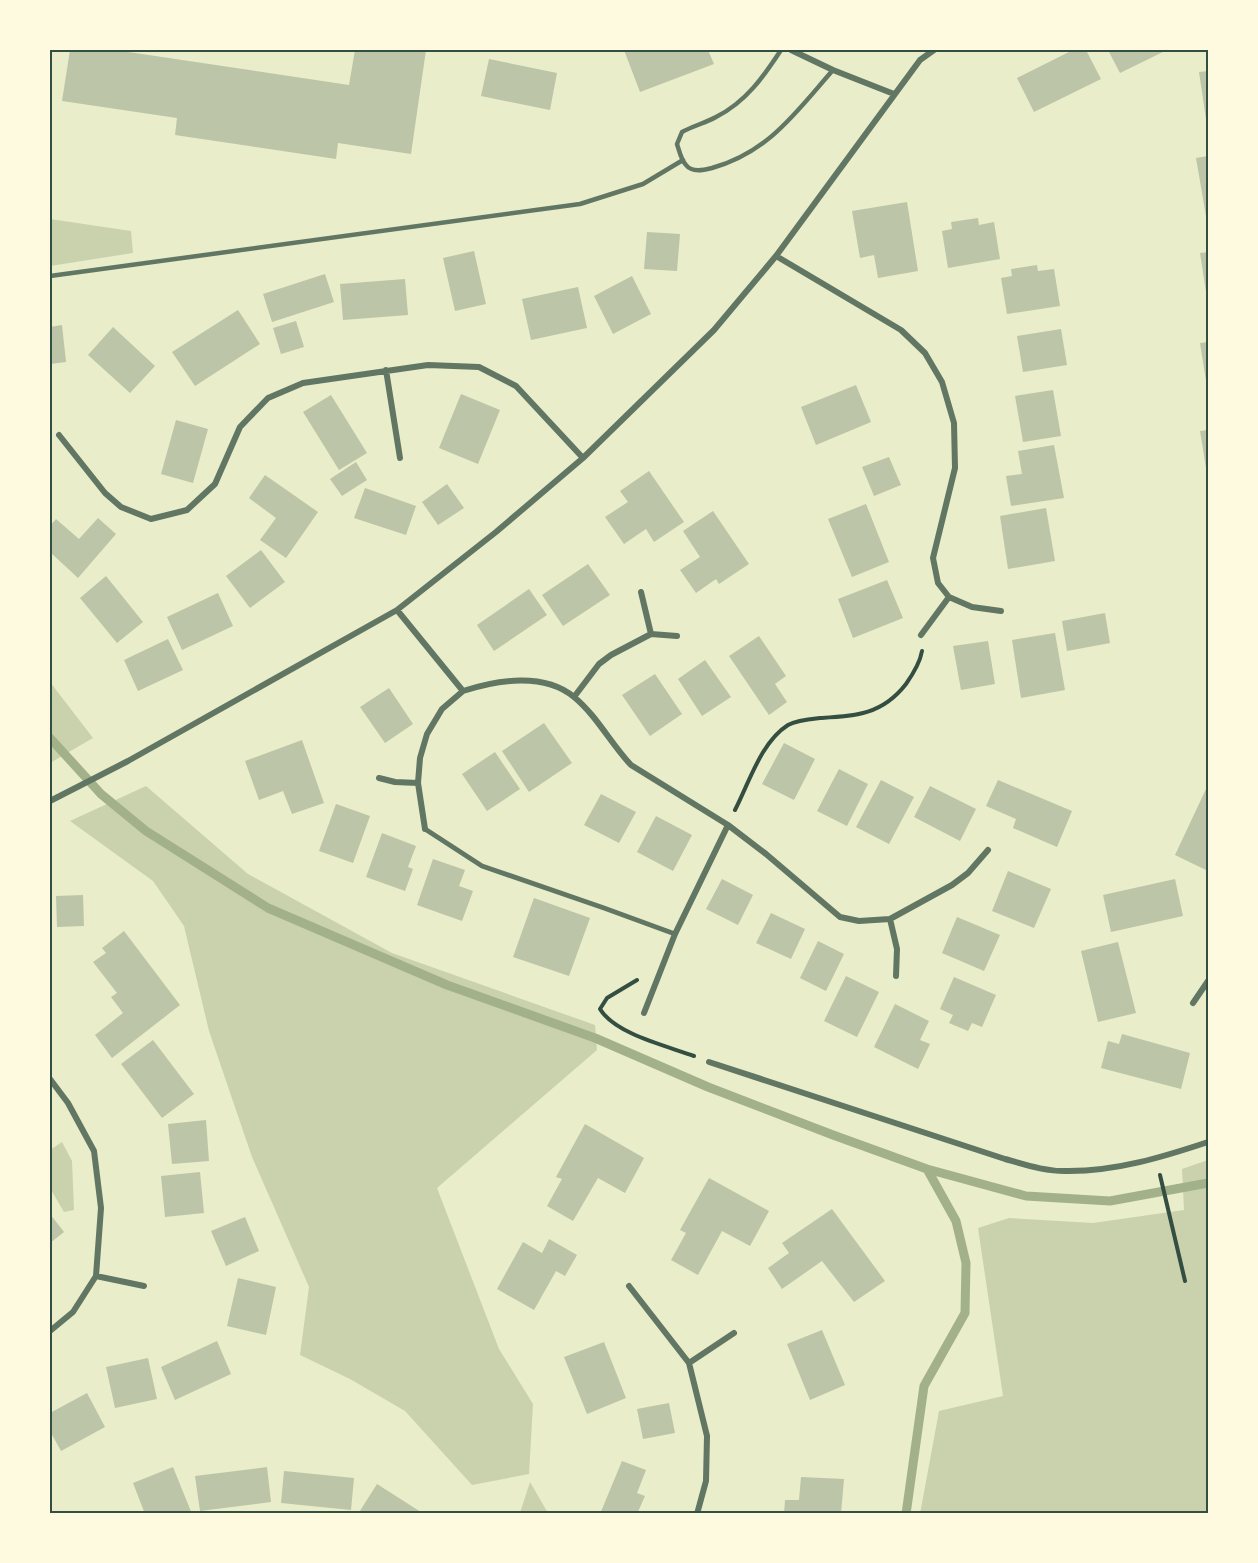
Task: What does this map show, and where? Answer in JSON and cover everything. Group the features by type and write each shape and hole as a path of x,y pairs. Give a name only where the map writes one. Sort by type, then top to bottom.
{"street":[{"path":"791,50 833,70 894,94"},
{"path":"50,801 128,761 397,610 496,532 583,458 714,330 776,256 920,60 934,50"},
{"path":"776,256 901,330 925,353 942,382 954,423 955,468 933,558 938,583 949,597 972,607 1001,610"},
{"path":"59,435 105,493 121,507 151,519 187,510 215,484 240,427 268,398 303,383 428,365 478,368 516,386 583,458"},
{"path":"386,370 400,458"},
{"path":"641,592 651,634"},
{"path":"921,635 949,597"},
{"path":"397,610 463,691"},
{"path":"574,697 599,664 611,655 651,634 677,636"},
{"path":"675,934 482,866 425,829 418,783 420,758 427,734 442,709 463,691 488,683 522,681 552,685 574,697 596,720 631,765 728,825 840,916 859,921 890,919 952,885 968,873 988,850"},
{"path":"380,778 395,782 418,783"},
{"path":"644,1013 675,934 728,825"},
{"path":"890,919 897,949 896,976"},
{"path":"1193,1003 1209,981"},
{"path":"710,1062 1005,1159 1040,1168 1068,1172 1112,1166 1156,1159 1209,1142"},
{"path":"50,1079 69,1103 94,1151 101,1208 96,1276 73,1312 50,1331"},
{"path":"96,1276 144,1286"},
{"path":"629,1286 689,1363 707,1436 706,1481 698,1514"},
{"path":"689,1363 734,1333"}],"lane":[{"path":"781,50 761,80 732,107 682,132 677,144 683,160 692,170 703,170 741,157 766,142 780,130 833,70"},
{"path":"50,276 580,204 643,184 683,160"}],"path":[{"path":"728,825 763,754 775,736 790,724 810,718 865,714 879,708 899,693 913,674 921,657 921,635"},
{"path":"1160,1174 1185,1281"}],"green space":[{"path":"50,219 131,231 133,253 50,266"},
{"path":"50,682 93,738 50,763"},
{"path":"146,786 248,874 392,953 595,1025 597,1050 437,1188 499,1349 533,1404 529,1474 472,1485 405,1411 350,1379 300,1355 309,1287 252,1157 209,1031 184,926 153,881 70,821"},
{"path":"62,1142 72,1161 74,1210 64,1212 50,1188 50,1150"},
{"path":"1208,1160 1208,1513 920,1514 939,1411 1003,1396 978,1228 1009,1218 1093,1223 1184,1210 1182,1169"},
{"path":"530,1482 548,1513 520,1513"}],"building":[{"path":"70,50 115,50 349,85 355,50 426,50 411,154 338,143 336,159 175,135 177,118 62,101"},
{"path":"624,50 708,50 714,64 640,92"},
{"path":"1073,50 1086,50 1101,79 1034,112 1017,78"},
{"path":"1108,50 1167,50 1120,73"},
{"path":"489,59 557,73 550,110 481,96"},
{"path":"1208,71 1208,125 1207,126 1199,72"},
{"path":"1208,156 1208,222 1207,222 1196,158"},
{"path":"907,202 918,271 878,278 874,255 860,258 852,211"},
{"path":"978,218 979,225 994,222 1000,259 948,268 942,231 952,229 951,222"},
{"path":"647,232 680,234 677,271 644,269"},
{"path":"474,251 486,304 455,311 443,258"},
{"path":"1208,252 1208,298 1207,298 1200,253"},
{"path":"1037,265 1038,271 1054,269 1060,306 1007,314 1001,278 1012,276 1011,269"},
{"path":"325,274 334,302 272,322 263,294"},
{"path":"632,276 651,314 613,334 594,296"},
{"path":"405,279 408,315 343,320 340,284"},
{"path":"578,287 587,328 531,340 522,299"},
{"path":"238,310 260,344 195,386 172,352"},
{"path":"296,321 304,347 281,354 273,328"},
{"path":"62,325 66,362 50,364 50,327"},
{"path":"113,327 155,366 130,393 88,355"},
{"path":"1061,329 1067,365 1023,372 1017,336"},
{"path":"1208,342 1208,387 1207,387 1200,343"},
{"path":"856,385 871,422 816,445 801,407"},
{"path":"1053,390 1061,436 1023,442 1015,396"},
{"path":"461,394 500,410 478,464 439,448"},
{"path":"331,395 367,453 339,470 303,412"},
{"path":"176,420 208,429 193,483 161,474"},
{"path":"1208,430 1208,474 1207,474 1200,431"},
{"path":"1054,445 1064,498 1011,506 1006,476 1022,474 1018,451"},
{"path":"889,457 901,485 874,496 862,467"},
{"path":"356,462 367,480 342,496 330,479"},
{"path":"649,471 684,522 654,542 646,529 624,544 605,517 628,502 620,491"},
{"path":"265,475 318,512 286,558 260,540 276,518 249,498"},
{"path":"447,484 464,508 438,525 422,502"},
{"path":"365,488 416,506 406,535 354,518"},
{"path":"866,504 889,562 852,577 828,519"},
{"path":"1046,508 1055,561 1008,569 1000,516"},
{"path":"713,511 749,564 719,584 716,579 696,593 680,570 700,557 683,531"},
{"path":"98,518 116,534 78,578 50,552 50,526 56,519 79,539"},
{"path":"261,550 285,582 250,608 226,576"},
{"path":"588,564 610,595 563,626 542,595"},
{"path":"106,576 143,622 117,643 80,598"},
{"path":"887,580 903,618 853,638 838,599"},
{"path":"529,589 547,615 494,651 477,625"},
{"path":"218,593 233,626 182,650 167,617"},
{"path":"1105,613 1110,643 1067,651 1062,621"},
{"path":"1055,633 1065,690 1021,698 1012,640"},
{"path":"759,636 786,676 775,684 787,702 769,715 729,656"},
{"path":"168,639 183,670 138,691 124,660"},
{"path":"988,641 995,684 961,690 953,646"},
{"path":"705,660 731,697 702,716 678,679"},
{"path":"655,674 682,714 650,736 622,695"},
{"path":"389,688 413,724 385,743 360,707"},
{"path":"544,723 572,763 529,792 502,751"},
{"path":"302,740 324,803 292,814 283,791 259,800 245,761"},
{"path":"784,743 815,759 794,800 762,784"},
{"path":"495,752 520,789 487,811 462,774"},
{"path":"839,769 868,784 847,826 817,811"},
{"path":"881,780 914,797 889,844 856,827"},
{"path":"998,780 1072,811 1057,847 1013,828 1016,819 986,806"},
{"path":"930,786 976,809 960,841 914,817"},
{"path":"1206,789 1208,791 1208,871 1175,855"},
{"path":"601,794 636,812 619,843 584,825"},
{"path":"336,804 370,816 353,863 319,851"},
{"path":"656,816 692,835 673,871 637,852"},
{"path":"382,833 416,846 408,867 413,869 405,891 366,877"},
{"path":"433,859 465,870 459,886 473,891 462,921 417,905"},
{"path":"1008,871 1051,889 1034,928 992,911"},
{"path":"722,879 753,895 738,925 706,909"},
{"path":"1175,879 1183,916 1111,932 1103,895"},
{"path":"83,895 84,926 57,927 56,896"},
{"path":"534,898 590,918 569,976 513,957"},
{"path":"771,913 805,929 791,959 756,943"},
{"path":"957,917 1000,935 984,971 942,953"},
{"path":"124,931 180,1005 112,1058 95,1035 123,1013 111,997 117,993 93,962 106,953 102,948"},
{"path":"818,941 844,954 826,991 800,978"},
{"path":"1118,942 1136,1013 1098,1022 1081,951"},
{"path":"846,976 879,992 857,1037 824,1021"},
{"path":"954,977 996,995 982,1027 972,1023 968,1031 949,1023 953,1015 940,1009"},
{"path":"895,1004 929,1021 920,1040 930,1044 918,1069 874,1047"},
{"path":"1122,1034 1190,1053 1181,1089 1101,1068 1108,1041 1119,1044"},
{"path":"153,1040 194,1094 162,1118 121,1064"},
{"path":"206,1120 209,1161 172,1164 168,1124"},
{"path":"585,1124 644,1158 625,1193 598,1178 573,1221 547,1206 562,1179 556,1177"},
{"path":"200,1172 204,1213 165,1217 161,1176"},
{"path":"709,1178 769,1211 750,1246 722,1231 698,1275 671,1260 686,1233 680,1230"},
{"path":"832,1209 885,1281 854,1302 822,1261 782,1289 768,1268 789,1253 782,1243"},
{"path":"50,1214 64,1232 50,1243"},
{"path":"245,1217 259,1251 226,1266 211,1231"},
{"path":"549,1239 577,1255 565,1276 556,1271 534,1310 497,1289 523,1242 542,1253"},
{"path":"238,1278 276,1287 266,1335 227,1326"},
{"path":"822,1330 845,1385 810,1400 787,1344"},
{"path":"217,1341 231,1374 175,1400 161,1367"},
{"path":"604,1342 626,1398 587,1414 564,1357"},
{"path":"148,1358 157,1399 115,1408 106,1367"},
{"path":"87,1393 105,1427 61,1451 50,1431 50,1413"},
{"path":"669,1403 675,1433 643,1439 637,1409"},
{"path":"622,1461 646,1470 637,1493 645,1496 637,1514 600,1514"},
{"path":"173,1467 192,1514 145,1514 133,1483"},
{"path":"267,1467 271,1502 200,1511 195,1476"},
{"path":"284,1471 354,1478 351,1510 281,1503"},
{"path":"801,1477 844,1479 841,1514 784,1514 785,1500 799,1500"},
{"path":"377,1484 424,1514 358,1514"}],"waterway":[{"path":"50,738 101,794 146,831 268,908 447,985 595,1038 708,1087 927,1169 1026,1196 1110,1201 1208,1183"},
{"path":"906,1514 924,1386 965,1313 966,1263 956,1221 927,1169"}]}
